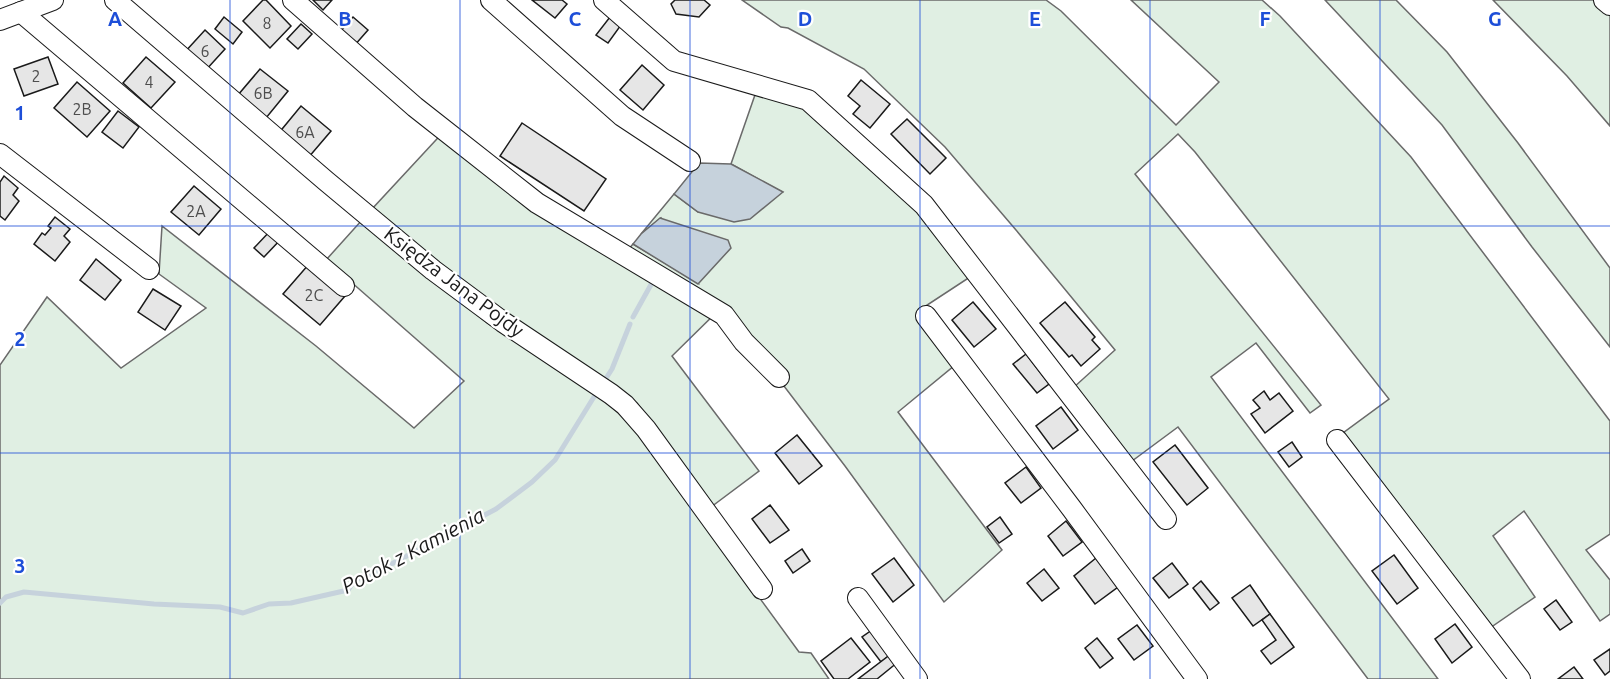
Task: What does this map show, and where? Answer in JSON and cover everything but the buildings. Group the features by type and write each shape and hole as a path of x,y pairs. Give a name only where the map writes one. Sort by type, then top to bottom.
{"street":[{"path":"0,20 53,0"},
{"name":"Księdza Jana Pojdy","path":"115,0 326,181 434,270 503,322 625,405 646,429 762,590"},
{"path":"293,0 415,107 537,203 724,315 744,342 779,377"},
{"path":"491,0 622,116 690,161"},
{"path":"604,0 674,61 808,100 924,205 1166,519"},
{"path":"1604,0 1610,5"},
{"path":"21,12 344,286"},
{"path":"0,154 149,270"},
{"path":"926,315 1197,679"},
{"path":"1337,440 1520,679"},
{"path":"858,598 917,679"}],"green space":[{"path":"742,0 1046,0 1061,11 1176,125 1219,82 1131,0 1262,0 1280,16 1411,157 1610,421 1610,534 1586,550 1610,580 1610,614 1600,621 1524,511 1493,536 1535,597 1487,630 1343,433 1389,399 1195,152 1178,134 1135,174 1321,405 1310,413 1256,343 1211,377 1438,679 1368,679 1178,427 1128,464 1073,388 1115,350 945,147 864,69 788,28 781,27"},
{"path":"1325,0 1396,0 1447,52 1518,143 1610,268 1610,347 1532,247 1442,125"},
{"path":"1493,0 1593,0 1610,16 1610,126 1567,76"},
{"path":"756,92 796,103 846,140 916,209 970,277 918,311 955,365 898,412 1002,550 944,602 845,466 723,306 672,356 759,471 711,507 637,403 450,273 372,209 448,127 537,195 628,250 633,244 698,283 661,218 641,234 674,194 698,212 782,192 731,164"},
{"path":"362,220 487,323 610,405 640,434 799,652 811,653 829,679 0,679 0,365 47,297 121,368 206,308 159,274 162,226 316,346 414,428 464,381 326,260"}],"shaded area":[{"path":"699,163 731,164 783,192 750,219 734,222 698,212 674,194"},
{"path":"660,218 728,240 731,248 698,284 633,244"}],"waterway":[{"name":"Potok z Kamienia","path":"633,317 653,281"},
{"name":"Potok z Kamienia","path":"603,383 612,369 630,324"},
{"name":"Potok z Kamienia","path":"0,603 6,597 24,592 154,604 220,607 243,613 269,604 291,603 348,590 355,580 380,570 496,509 532,482 555,460 597,392"}]}
